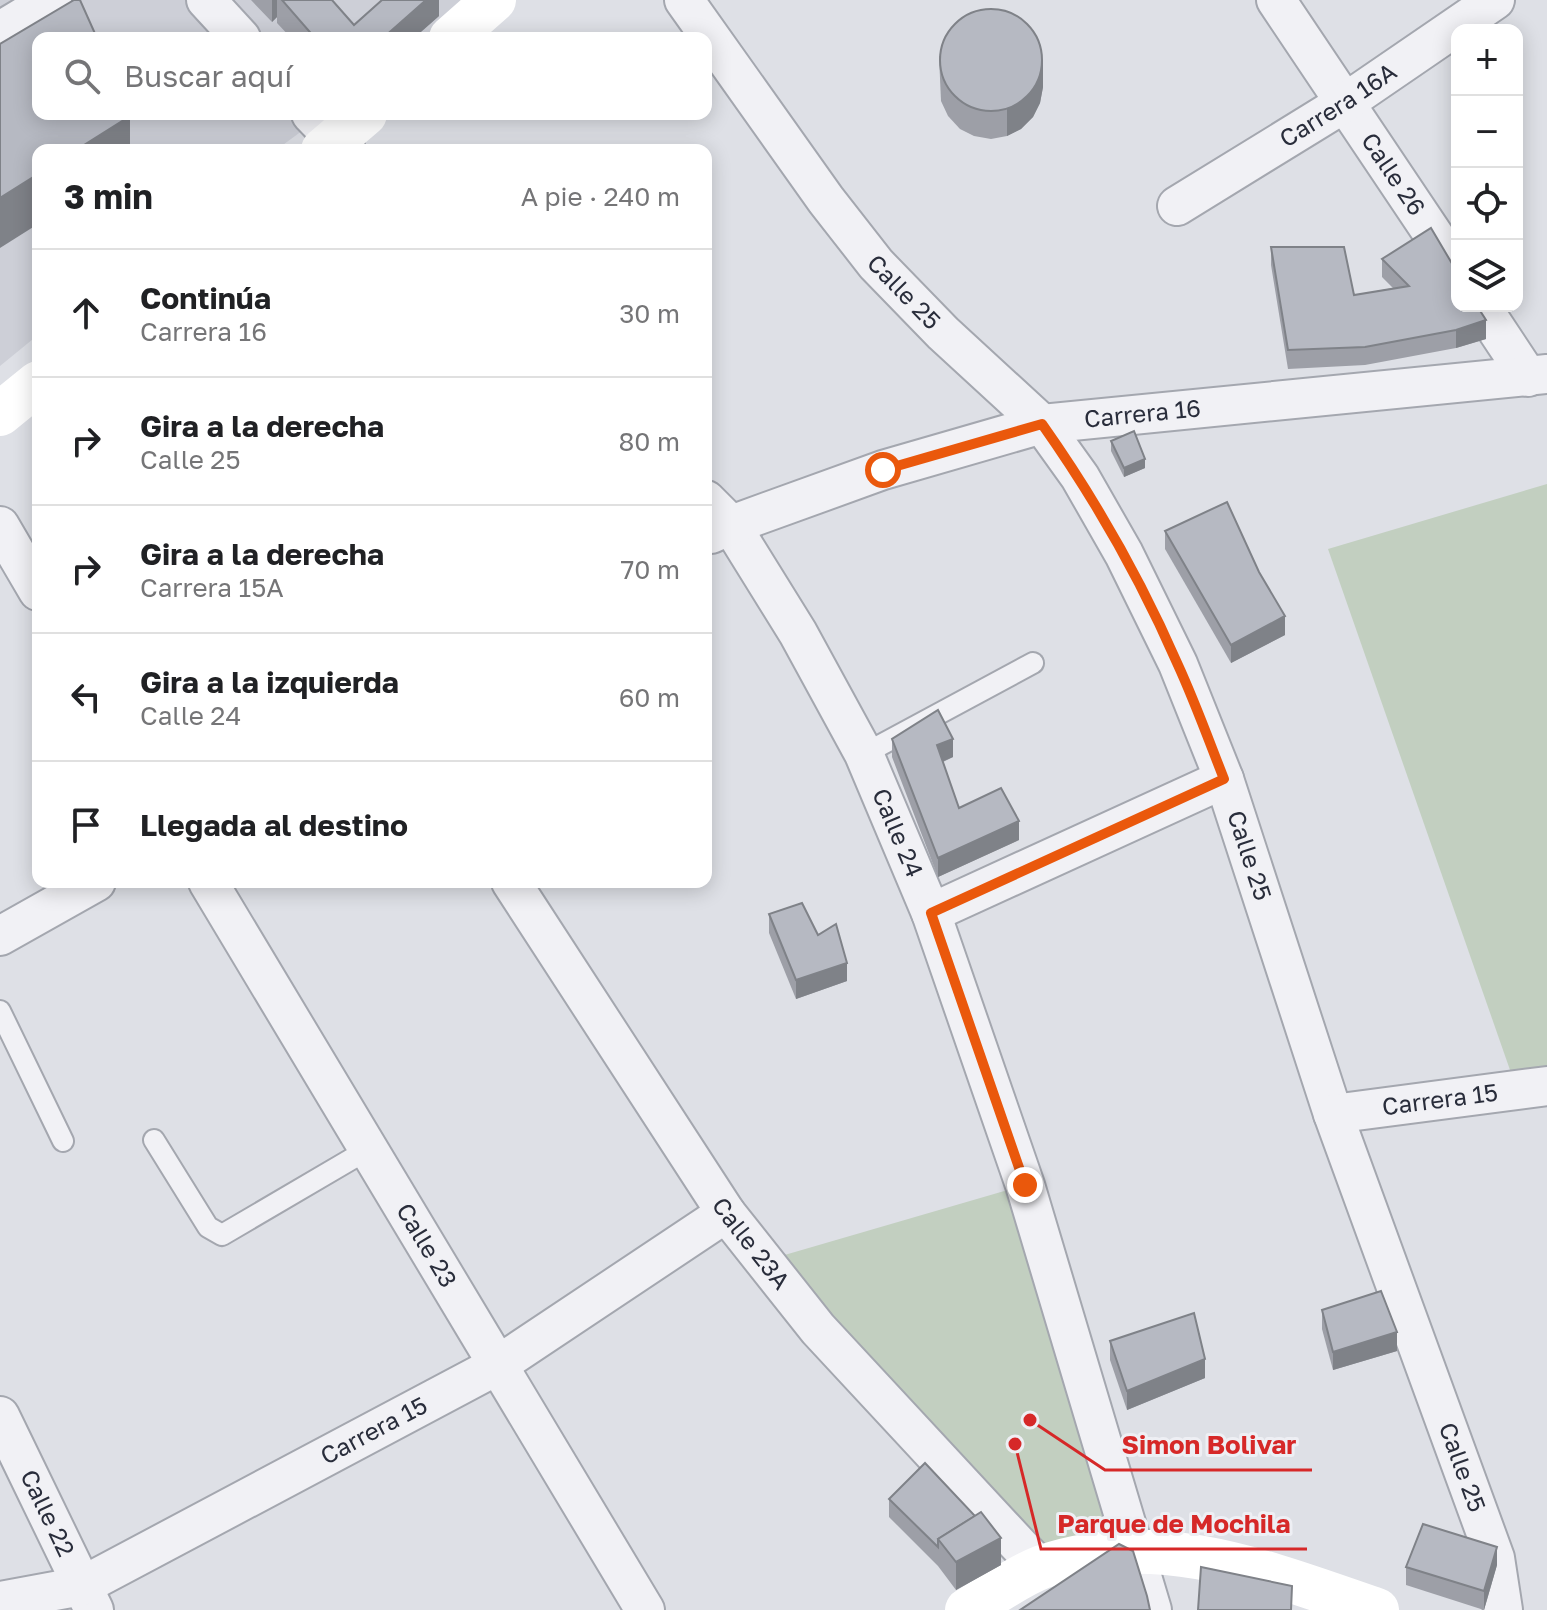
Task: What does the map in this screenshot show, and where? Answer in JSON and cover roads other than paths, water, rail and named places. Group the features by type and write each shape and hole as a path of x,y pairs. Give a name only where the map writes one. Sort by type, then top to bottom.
{"street":[{"path":"0,31 52,0"},
{"path":"206,0 235,32"},
{"path":"458,32 494,0"},
{"name":"Calle 25","path":"684,0 707,32"},
{"name":"Calle 26","path":"1276,0 1451,261"},
{"name":"Carrera 16A","path":"1177,206 1346,102 1495,0"},
{"name":"Calle 25","path":"712,39 826,200 876,264 943,333 1042,424 1080,477 1124,554 1178,664 1224,779 1333,1114 1495,1558 1503,1610"},
{"path":"1486,312 1538,376"},
{"name":"Carrera 16","path":"714,520 1042,424 1538,376"},
{"path":"0,414 32,388"},
{"name":"Calle 24","path":"714,520 798,633 864,754 931,913 1025,1185 1152,1610"},
{"path":"0,526 32,581"},
{"path":"931,913 1224,779"},
{"path":"0,936 85,888"},
{"name":"Calle 23","path":"212,888 645,1610"},
{"name":"Calle 23A","path":"515,888 726,1213 818,1329 1040,1568"},
{"name":"Carrera 15","path":"1333,1114 1547,1086"},
{"name":"Carrera 15","path":"0,1601 88,1598 498,1365 726,1213"},
{"name":"Calle 22","path":"0,1416 88,1598"},
{"path":"967,1610 1040,1568 1085,1555 1134,1550 1188,1555 1259,1569 1377,1610"}],"lane":[{"path":"864,754 1033,663"},
{"path":"0,1011 63,1141"},
{"path":"154,1140 208,1227 222,1235 367,1150"}],"place":[{"name":"Simon Bolivar","path":"1030,1420"},
{"name":"Parque de Mochila","path":"1015,1444"}]}
